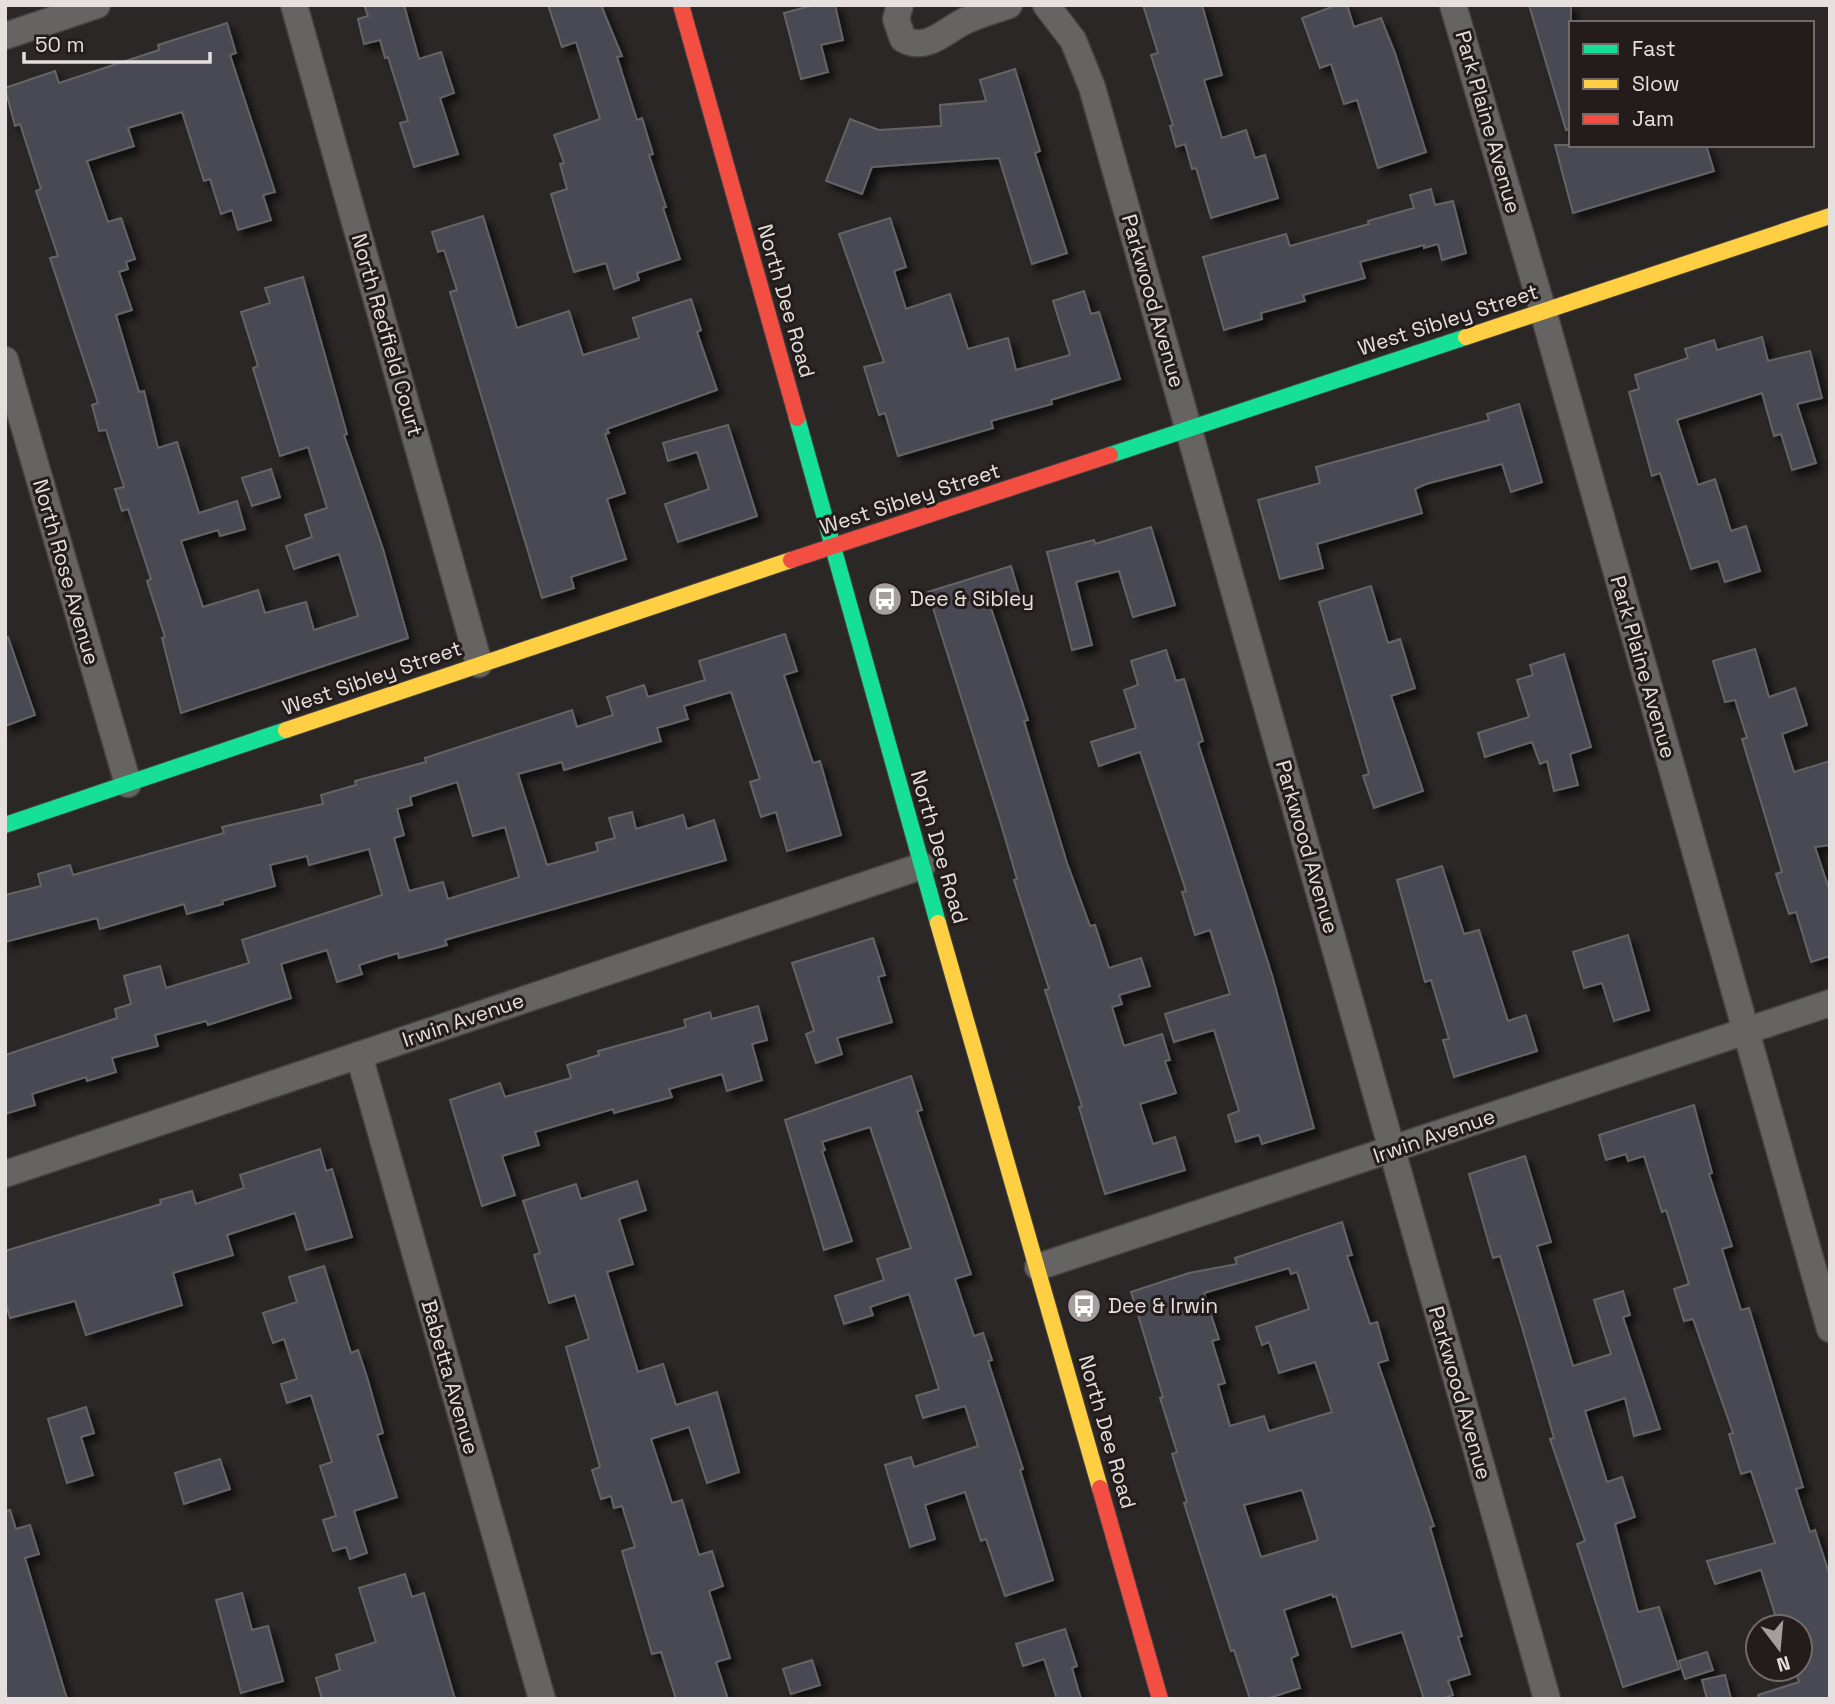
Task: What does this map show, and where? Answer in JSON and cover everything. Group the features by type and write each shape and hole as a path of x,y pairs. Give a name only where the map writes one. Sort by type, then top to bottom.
{"street":[{"path":"5,36 97,5"},
{"name":"North Redfield Court","path":"294,5 479,664"},
{"name":"North Dee Road","path":"681,5 922,866 1160,1699"},
{"path":"900,5 896,19 903,39 911,44 924,43 966,20 1009,5"},
{"name":"Parkwood Avenue","path":"1046,5 1073,40 1084,62 1546,1699"},
{"name":"Park Plaine Avenue","path":"1453,5 1543,311 1830,1329"},
{"name":"West Sibley Street","path":"5,825 479,664 1830,216"},
{"name":"North Rose Avenue","path":"5,359 128,784"},
{"name":"Irwin Avenue","path":"5,1174 922,866"},
{"name":"Irwin Avenue","path":"1038,1266 1392,1151 1830,1003"},
{"name":"Babetta Avenue","path":"359,1055 542,1699"}],"building":[{"path":"364,5 404,5 419,59 441,52 454,93 440,98 458,154 414,167 400,123 408,121 388,57 385,58 380,40 364,44 358,19 368,16"},
{"path":"548,5 601,5 622,56 617,57 637,120 642,118 653,154 649,155 666,207 663,208 680,259 637,273 639,280 614,289 606,263 574,272 551,194 567,189 560,164 564,163 554,135 600,119 576,42 562,47"},
{"path":"814,5 835,5 843,40 821,45 828,72 801,79 784,13"},
{"path":"1143,5 1202,5 1222,75 1204,80 1222,138 1246,130 1255,158 1265,155 1278,198 1211,218 1196,168 1192,169 1185,144 1176,147 1170,126 1173,125 1151,55 1158,53"},
{"path":"1337,5 1347,5 1354,27 1381,18 1395,53 1426,152 1378,168 1357,100 1344,104 1331,64 1320,68 1302,18"},
{"path":"1529,5 1571,5 1569,129 1566,130"},
{"path":"227,23 236,53 230,55 275,192 263,195 271,220 238,230 232,210 221,214 210,179 204,181 182,112 128,128 134,146 87,161 108,222 121,218 135,259 126,262 128,269 119,272 132,310 116,315 139,392 144,391 158,448 177,442 199,513 237,501 245,529 220,536 218,530 181,541 203,607 258,590 265,613 306,602 314,630 358,616 339,554 294,569 286,546 312,537 305,515 327,508 308,447 280,456 253,368 258,366 241,312 270,303 265,288 303,277 347,434 344,435 383,549 408,638 181,713 162,638 165,637 147,581 151,579 128,509 122,511 115,489 124,487 106,430 99,431 92,405 98,403 50,258 58,256 36,191 41,189 20,124 15,126 5,88 55,71 59,83 159,50 158,45"},
{"path":"1015,69 1040,151 1035,153 1067,253 1032,264 999,158 872,167 862,194 826,181 850,119 879,130 941,126 940,105 986,101 980,80"},
{"path":"1555,145 1707,147 1714,171 1573,213"},
{"path":"1431,189 1435,205 1453,201 1466,253 1442,260 1438,244 1424,248 1424,245 1360,262 1365,278 1303,295 1305,301 1261,313 1262,319 1224,330 1203,257 1286,234 1290,246 1369,224 1368,221 1414,208 1410,195"},
{"path":"483,216 517,328 569,311 583,355 639,338 633,318 691,299 701,330 697,332 717,390 607,429 609,433 605,434 625,493 607,499 626,559 571,577 574,588 542,598 450,292 457,290 444,250 438,252 432,232"},
{"path":"890,218 906,267 894,271 906,309 950,294 968,349 1008,338 1016,370 1070,355 1053,301 1084,291 1091,314 1099,312 1120,379 1051,400 1052,404 991,421 993,428 898,456 885,413 879,415 864,367 884,362 839,234"},
{"path":"1762,337 1768,361 1810,351 1822,398 1797,404 1816,463 1792,470 1781,434 1774,436 1762,393 1677,420 1698,485 1715,479 1731,531 1746,526 1760,571 1725,582 1718,561 1691,569 1660,473 1652,476 1629,392 1639,389 1635,375 1688,358 1685,349 1714,340 1717,350"},
{"path":"1519,404 1542,482 1511,492 1502,464 1426,484 1415,489 1422,513 1317,544 1323,568 1280,579 1258,500 1320,483 1316,467 1489,420 1487,414"},
{"path":"728,425 757,516 678,542 665,504 709,489 697,452 668,461 663,443"},
{"path":"271,469 280,497 252,506 242,478"},
{"path":"1151,527 1175,605 1133,617 1119,571 1076,582 1092,645 1072,650 1047,552 1094,540 1095,544"},
{"path":"1011,566 1019,593 989,602 1028,720 1024,721 1067,863 1090,926 1095,925 1109,968 1141,958 1150,986 1119,995 1122,1004 1112,1007 1124,1046 1162,1034 1170,1060 1165,1061 1176,1093 1140,1104 1153,1144 1175,1137 1185,1170 1105,1194 1079,1107 1082,1106 1045,990 1049,989 1014,880 1017,879 1001,824 928,592"},
{"path":"1371,586 1388,643 1400,639 1415,688 1391,696 1423,791 1374,808 1363,776 1369,774 1319,602"},
{"path":"785,634 797,671 784,675 813,763 820,761 841,835 787,851 776,812 761,817 750,782 760,779 731,692 684,706 688,719 657,728 661,741 564,770 562,762 518,774 547,865 598,851 596,843 615,838 609,818 632,812 636,829 683,815 687,829 714,820 726,860 445,940 447,945 399,958 398,953 359,965 362,974 337,982 327,950 281,964 291,998 208,1025 206,1021 155,1035 158,1046 112,1058 116,1072 87,1081 86,1077 32,1094 35,1105 5,1114 5,1055 117,1018 115,1009 131,1004 124,976 160,966 166,988 249,963 242,940 382,895 369,849 309,865 307,856 270,865 275,886 222,901 223,904 187,914 184,904 100,929 97,918 5,942 5,895 41,886 38,874 70,865 73,875 224,833 222,827 323,804 321,795 356,785 355,781 426,762 425,758 572,710 577,727 613,715 607,697 644,685 648,697 705,680 699,661","holes":["457,782 473,836 505,827 519,877 448,899 443,882 409,891 394,838 404,835 397,809 412,805 410,797"]},
{"path":"8,637 35,715 5,726 5,638"},
{"path":"1755,649 1769,697 1795,688 1807,725 1782,734 1794,772 1830,761 1830,845 1815,847 1830,892 1830,956 1811,962 1796,912 1789,914 1776,874 1782,872 1742,739 1747,738 1735,700 1725,702 1713,661"},
{"path":"1166,650 1176,681 1184,679 1189,695 1203,741 1198,743 1272,975 1314,1128 1262,1144 1259,1135 1236,1142 1228,1115 1239,1111 1214,1030 1174,1042 1165,1014 1230,994 1210,930 1195,935 1182,892 1186,891 1140,752 1099,766 1091,742 1136,728 1124,690 1138,685 1131,661"},
{"path":"1564,654 1591,747 1570,754 1578,785 1554,791 1547,761 1540,764 1532,742 1485,757 1478,733 1529,717 1517,680 1533,675 1530,665"},
{"path":"1442,866 1464,934 1479,930 1508,1021 1526,1015 1537,1051 1454,1077 1443,1040 1449,1039 1431,980 1425,982 1397,880"},
{"path":"1628,935 1649,1010 1614,1021 1602,983 1584,988 1573,952"},
{"path":"873,938 885,975 878,977 892,1022 837,1038 842,1054 816,1063 806,1034 814,1031 792,963"},
{"path":"758,1006 767,1040 752,1044 762,1080 727,1091 722,1074 669,1089 672,1097 614,1113 613,1109 535,1132 539,1145 502,1156 515,1195 482,1206 450,1100 500,1083 505,1097 571,1078 567,1065 599,1055 598,1051 686,1027 684,1020 710,1012 712,1019"},
{"path":"911,1076 922,1110 917,1111 971,1274 955,1279 974,1336 983,1333 992,1360 988,1361 1023,1469 1020,1470 1053,1580 1005,1596 986,1539 981,1541 965,1492 925,1505 935,1539 910,1547 885,1465 911,1457 914,1467 978,1446 965,1406 923,1418 916,1396 939,1389 909,1294 870,1307 873,1315 844,1324 835,1296 884,1280 877,1259 911,1248 870,1127 822,1142 825,1150 822,1151 852,1241 824,1250 785,1120"},
{"path":"1694,1105 1712,1173 1709,1174 1732,1246 1722,1249 1741,1310 1749,1308 1803,1487 1796,1489 1810,1532 1815,1530 1830,1576 1830,1699 1759,1699 1758,1695 1796,1683 1814,1683 1814,1613 1775,1613 1761,1570 1715,1584 1707,1561 1775,1543 1751,1471 1741,1474 1729,1434 1733,1433 1693,1319 1684,1321 1674,1289 1689,1284 1666,1210 1662,1212 1644,1156 1628,1161 1626,1154 1606,1160 1599,1135"},
{"path":"320,1149 326,1171 332,1169 352,1237 306,1250 295,1213 227,1235 233,1255 173,1273 182,1305 86,1335 75,1301 10,1318 5,1300 5,1251 161,1204 160,1200 192,1191 196,1204 244,1188 240,1175"},
{"path":"1525,1156 1551,1242 1537,1246 1573,1366 1611,1354 1594,1300 1623,1291 1630,1315 1623,1317 1660,1429 1634,1436 1625,1398 1585,1411 1607,1482 1622,1477 1635,1517 1615,1524 1638,1612 1659,1607 1679,1669 1623,1687 1577,1544 1585,1541 1550,1439 1554,1438 1522,1327 1500,1256 1493,1258 1469,1174"},
{"path":"637,1181 646,1210 619,1219 633,1264 607,1272 638,1372 663,1364 676,1405 717,1392 739,1472 707,1483 689,1427 651,1439 672,1503 682,1500 699,1555 712,1551 723,1586 709,1591 730,1658 716,1662 728,1699 676,1699 661,1652 652,1654 622,1551 635,1547 622,1506 614,1508 611,1496 601,1499 592,1470 600,1467 566,1347 589,1339 575,1295 549,1303 534,1255 540,1253 523,1201 576,1184 581,1199"},
{"path":"1342,1222 1352,1255 1347,1256 1370,1324 1377,1322 1388,1360 1378,1363 1434,1526 1430,1527 1462,1636 1458,1637 1470,1674 1448,1681 1453,1695 1442,1699 1424,1699 1402,1632 1352,1647 1336,1596 1333,1597 1332,1594 1284,1610 1298,1655 1291,1658 1300,1688 1266,1699 1250,1699 1234,1650 1231,1651 1184,1503 1187,1502 1172,1454 1177,1452 1131,1292 1189,1273 1237,1264 1235,1258","holes":["1289,1268 1291,1274 1297,1272 1309,1309 1256,1327 1262,1345 1269,1342 1279,1373 1315,1362 1332,1412 1269,1431 1264,1416 1230,1426 1218,1385 1225,1383 1212,1341 1219,1339 1204,1293","1302,1490 1318,1540 1261,1557 1244,1505"]},
{"path":"324,1266 351,1353 358,1350 367,1377 383,1433 377,1435 397,1497 354,1511 367,1553 350,1559 346,1547 333,1551 323,1520 336,1516 320,1466 332,1462 311,1395 287,1403 281,1384 297,1379 284,1339 273,1343 263,1313 297,1302 289,1277"},
{"path":"86,1407 94,1433 81,1437 93,1475 67,1483 48,1419"},
{"path":"220,1459 230,1489 184,1504 175,1473"},
{"path":"10,1510 16,1529 30,1525 39,1554 25,1558 67,1699 8,1699 5,1689 5,1511"},
{"path":"405,1574 412,1597 424,1593 455,1699 322,1699 316,1678 340,1670 336,1655 376,1642 359,1588"},
{"path":"242,1593 252,1630 268,1626 283,1681 241,1693 216,1600"},
{"path":"1065,1629 1077,1666 1072,1668 1081,1699 1057,1699 1044,1659 1023,1666 1016,1644"},
{"path":"1707,1652 1713,1670 1685,1679 1679,1661"},
{"path":"812,1660 820,1685 791,1694 783,1669"},
{"path":"1725,1675 1731,1699 1707,1699 1702,1680"}],"traffic: fast":[{"path":"1110,455 1466,337"},
{"path":"797,418 938,923"},
{"path":"5,825 286,730"}],"traffic: slow":[{"path":"1466,337 1830,216"},
{"path":"286,730 791,560"},
{"path":"938,923 1100,1488"}],"traffic: jam":[{"path":"681,5 797,418"},
{"path":"791,560 1110,455"},
{"path":"1100,1488 1160,1699"}],"place":[{"name":"Dee & Sibley","path":"885,599"},
{"name":"Dee & Irwin","path":"1084,1306"}]}
